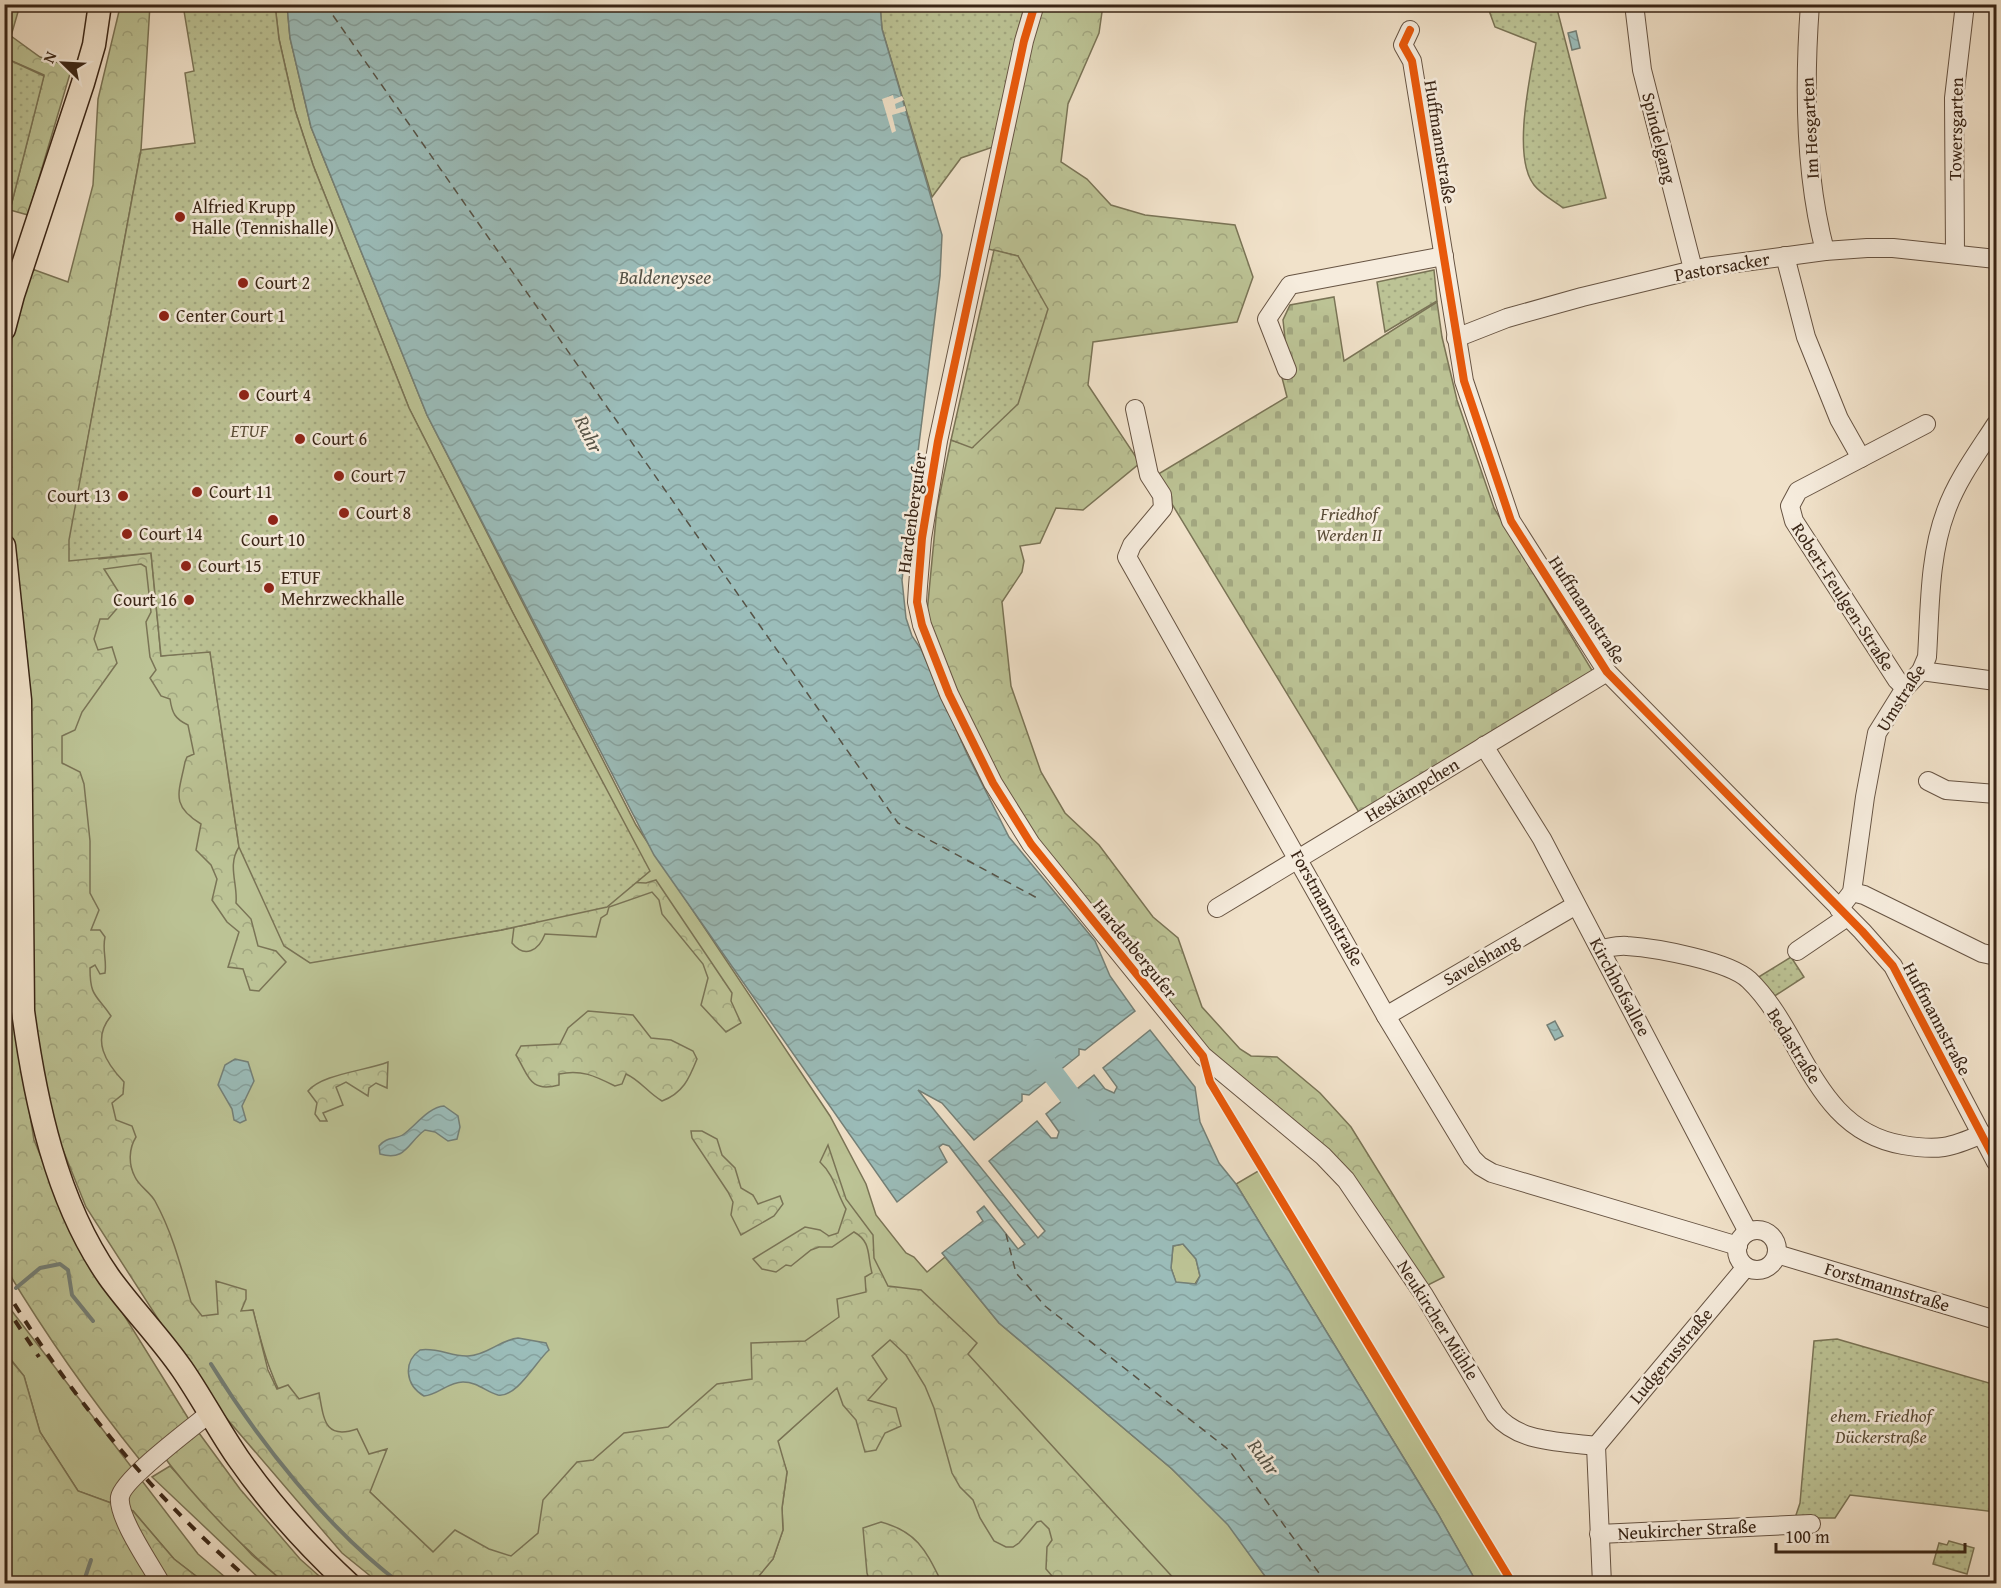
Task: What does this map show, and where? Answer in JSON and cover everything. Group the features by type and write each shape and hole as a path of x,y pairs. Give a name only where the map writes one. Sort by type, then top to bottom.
{"main road":[{"path":"4,329 13,295 83,83 94,45 100,4"},
{"path":"4,546 20,700 23,1011 30,1060 56,1162 69,1201 88,1242 109,1276 182,1369 238,1457 278,1510 322,1558 350,1584"}],"street":[{"name":"Hardenbergufer","path":"1035,4 986,178 929,491 917,602 922,625 958,714 993,783 1031,844 1203,1056"},
{"name":"Spindelgang","path":"1634,4 1642,70 1693,269"},
{"name":"Im Hesgarten","path":"1810,4 1807,63 1810,146 1817,212 1825,251"},
{"name":"Towersgarten","path":"1955,254 1954,98 1965,4"},
{"name":"Huffmannstraße","path":"1410,30 1403,45 1412,61 1464,381 1473,414 1511,521 1607,672 1893,966 1996,1162"},
{"name":"Pastorsacker","path":"1456,338 1507,318 1693,269 1825,251 1893,248 1996,259"},
{"path":"1287,370 1268,319 1290,285 1444,256"},
{"path":"1785,256 1806,337 1839,419 1861,458 1926,424"},
{"name":"Forstmannstraße","path":"1135,409 1149,476 1162,495 1163,508 1132,545 1127,557 1299,858 1386,1016 1480,1166 1492,1173 1743,1239"},
{"name":"Umstraße","path":"1843,913 1852,892 1865,796 1877,733 1905,688 1920,671 1926,657 1937,547 1946,511 1958,483 1996,424"},
{"name":"Robert-Feulgen-Straße","path":"1861,458 1798,491 1791,503 1790,511 1794,521 1897,680 1905,688"},
{"path":"1920,671 1996,681"},
{"name":"Heskämpchen","path":"1217,908 1607,672"},
{"name":"Kirchhofsallee","path":"1484,746 1542,839 1600,949 1743,1239"},
{"path":"1928,781 1946,790 1996,794"},
{"path":"1852,892 1864,895 1982,953 1996,956"},
{"name":"Savelshang","path":"1386,1016 1576,905"},
{"path":"1797,951 1843,913"},
{"name":"Bedastraße","path":"1600,949 1625,945 1692,957 1730,968 1748,979 1766,1000 1827,1099 1856,1128 1890,1143 1920,1148 1949,1148 1982,1134"},
{"name":"Neukircher Mühle","path":"1203,1056 1323,1156 1346,1180 1424,1295 1495,1414 1506,1426 1530,1436 1596,1446"},
{"path":"1755,1230 1769,1233 1775,1239 1777,1254 1773,1263 1764,1269 1746,1267 1741,1261 1743,1239 1755,1230"},
{"name":"Forstmannstraße","path":"1777,1254 1996,1320"},
{"name":"Ludgerusstraße","path":"1596,1446 1746,1267"},
{"path":"161,1584 122,1514 120,1498 123,1488 149,1463 210,1413"},
{"path":"1596,1446 1602,1584"},
{"name":"Neukircher Straße","path":"1599,1534 1811,1524"}],"green space":[{"path":"5,5 20,5 11,36 40,57 72,67 28,215 10,210 44,75 5,58"},
{"path":"150,5 141,150 80,482 99,559 151,553 161,656 210,651 239,847 233,868 236,903 251,919 258,946 276,951 286,962 259,991 250,990 243,969 228,967 239,932 227,922 212,900 217,879 211,865 196,850 201,824 185,811 179,798 185,762 187,757 194,754 188,725 177,718 170,699 161,696 150,678 156,670 150,657 146,622 151,612 146,567 141,564 104,569 118,591 120,605 108,619 100,619 94,639 98,650 112,647 117,663 82,712 75,730 62,736 62,763 80,772 84,784 90,841 90,893 99,910 91,930 100,930 105,937 105,973 100,974 95,965 90,968 90,977 95,995 111,1016 102,1034 103,1051 124,1082 123,1094 112,1103 116,1120 132,1126 136,1137 130,1156 131,1167 139,1183 153,1198 167,1226 191,1302 202,1316 218,1314 216,1281 246,1290 246,1299 241,1311 253,1310 268,1370 277,1389 288,1385 299,1399 319,1393 322,1411 332,1429 346,1432 357,1429 369,1454 387,1449 370,1492 433,1552 455,1530 489,1549 511,1556 538,1533 543,1500 577,1462 593,1460 624,1433 668,1427 717,1384 752,1379 751,1343 805,1341 839,1317 837,1299 866,1292 865,1277 872,1273 868,1250 864,1240 854,1232 832,1247 819,1247 811,1250 791,1266 786,1265 776,1272 762,1269 753,1259 805,1227 820,1230 829,1236 838,1233 846,1209 832,1179 820,1162 828,1145 846,1199 873,1235 874,1258 888,1286 921,1290 977,1343 968,1354 1178,1583 1058,1583 1046,1569 1047,1547 1052,1540 1049,1529 1041,1521 1037,1522 1013,1547 1006,1547 994,1541 980,1518 973,1500 960,1487 952,1473 934,1408 925,1386 906,1355 890,1340 872,1356 887,1379 868,1400 896,1408 901,1426 885,1433 876,1450 865,1452 856,1420 843,1405 837,1388 778,1441 787,1472 782,1508 783,1530 773,1559 753,1583 379,1583 342,1553 209,1398 86,1207 55,1130 30,999 26,706 4,452 13,324 32,269 68,282 93,185 98,99 120,7"},
{"name":"ETUF","path":"183,5 275,5 279,39 295,110 313,165 409,408 513,613 650,871 607,907 501,930 310,963 284,946 239,847 210,652 161,656 151,553 69,561 69,540 141,150 195,143 185,73 194,71"},
{"path":"275,5 287,5 290,38 311,127 427,415 636,825 830,1116 866,1184 876,1215 906,1253 914,1257 927,1272 945,1257 999,1323 1172,1469 1229,1525 1270,1583 753,1583 773,1559 783,1530 782,1508 787,1472 777,1442 899,1331 921,1291 574,1583 433,1552 297,1423 281,1396 270,1368 253,1310 186,1319 117,1151 62,810 61,700 99,559 151,553 320,959 502,930 607,907 649,871 513,613 409,408 313,165 295,110 279,39"},
{"path":"880,5 1025,5 1016,37 996,146 961,158 932,197 882,29"},
{"path":"1042,5 1103,5 1099,33 1068,104 1061,162 1087,179 1111,205 1145,215 1235,225 1253,277 1237,322 1093,342 1088,385 1140,463 1083,510 1056,508 1040,543 1020,546 1024,561 1022,572 1002,602 1011,686 1041,772 1065,813 1099,845 1153,917 1178,938 1202,1007 1240,1049 1251,1056 1277,1057 1320,1093 1351,1127 1444,1277 1426,1286 1350,1174 1212,1058 1037,842 995,778 956,695 927,613 937,508 951,440 973,447 1018,256 988,249 1031,42"},
{"path":"1487,5 1556,5 1606,198 1563,208 1534,185 1524,156 1523,137 1524,116 1536,43 1495,27"},
{"path":"5,58 44,76 10,210 5,212"},
{"path":"994,250 1018,256 1048,309 1018,404 972,448 951,440"},
{"path":"1434,270 1437,301 1385,332 1377,282"},
{"name":"Friedhof Werden II","path":"1334,297 1344,361 1437,302 1442,337 1457,400 1494,508 1593,672 1360,814 1155,476 1287,397 1280,370 1288,367 1283,320 1290,305"},
{"path":"4,764 12,764 14,1018 34,1140 71,1230 188,1418 240,1489 300,1559 327,1583 285,1583 216,1518 156,1446 140,1460 70,1367 7,1270"},
{"path":"656,880 732,993 731,1001 741,1023 726,1032 701,1005 708,978 703,964 662,914 659,900 652,892 609,907 607,914 601,918 596,937 545,934 535,948 527,951 522,951 512,943 514,927 534,923 624,882 646,883"},
{"path":"1791,957 1804,977 1773,997 1757,978"},
{"path":"588,1011 633,1015 651,1038 671,1040 693,1051 697,1059 680,1089 662,1101 626,1074 622,1084 615,1086 594,1076 574,1072 559,1074 559,1085 541,1087 531,1081 516,1055 521,1046 560,1044 568,1028"},
{"path":"388,1062 387,1088 376,1083 369,1088 368,1096 346,1082 336,1087 343,1105 323,1113 327,1121 320,1121 315,1114 317,1103 308,1091 315,1085 333,1077"},
{"path":"691,1131 702,1131 717,1139 722,1155 735,1168 741,1188 753,1195 758,1204 780,1196 783,1204 774,1216 741,1235 731,1215 733,1202 692,1138"},
{"path":"1260,1170 1508,1583 1477,1583 1438,1514 1236,1184"},
{"path":"1183,1244 1196,1259 1200,1276 1195,1284 1176,1283 1171,1268 1173,1246"},
{"path":"5,1302 198,1554 232,1583 205,1583 174,1559 133,1511 78,1491 40,1432 24,1376 5,1352"},
{"name":"ehem. Friedhof Dückerstraße","path":"1837,1339 1996,1385 1996,1512 1850,1495 1835,1518 1795,1518 1800,1503 1814,1341"},
{"path":"4,1352 24,1376 40,1432 78,1491 133,1511 174,1559 205,1583 5,1583"},
{"path":"170,1466 252,1555 285,1583 264,1583 152,1477"},
{"path":"881,1522 904,1531 919,1544 942,1583 870,1583 863,1528"},
{"path":"1949,1541 1974,1548 1967,1574 1933,1564 1939,1543 1947,1545"}],"water":[{"name":"Baldeneysee","path":"287,5 880,5 882,29 942,235 940,276 902,580 906,618 912,636 921,649 967,754 1009,837 1095,941 1110,976 1135,1011 1085,1050 1079,1049 1079,1055 1029,1095 1022,1094 1022,1101 974,1140 942,1103 918,1090 1038,1238 1045,1231 989,1161 1037,1121 1051,1138 1057,1138 1059,1132 1046,1114 1094,1075 1105,1089 1114,1093 1117,1087 1103,1068 1150,1030 1195,1087 1200,1122 1219,1163 1236,1184 1438,1514 1477,1583 1270,1583 1228,1525 1172,1469 999,1323 942,1253 983,1221 977,1212 984,1206 1018,1249 1025,1244 949,1146 943,1144 939,1147 947,1162 897,1202 654,855 427,415 311,127 290,38","holes":["1183,1244 1196,1259 1200,1276 1196,1284 1176,1282 1171,1268 1173,1246"]},
{"path":"1576,31 1580,48 1572,50 1568,33"},
{"path":"1555,1021 1563,1036 1555,1040 1547,1025"},
{"path":"235,1059 248,1062 254,1081 242,1106 246,1120 240,1123 234,1120 232,1109 218,1085 225,1065"},
{"path":"444,1106 458,1116 460,1127 457,1139 448,1141 435,1132 425,1130 401,1153 389,1156 380,1154 379,1146 382,1143 401,1136 428,1113"},
{"path":"518,1338 546,1343 549,1350 519,1385 505,1394 494,1394 463,1382 424,1396 410,1380 411,1361 420,1350 468,1356"}],"pier":[{"path":"893,95 894,99 902,96 904,100 895,104 896,109 905,106 906,111 892,115 896,131 892,133 882,99"}],"waterway":[{"path":"1036,1051 1088,1120"},
{"path":"16,1288 40,1268 60,1264 68,1270 72,1295 93,1321"},
{"path":"211,1364 250,1423 321,1511 347,1538 401,1584"},
{"path":"83,1584 91,1560"}],"ferry route":[{"path":"325,4 898,823 1039,899"},
{"path":"1006,1234 1016,1273 1045,1306 1229,1450 1327,1584"}],"railway":[{"path":"4,1287 57,1368 117,1445 183,1517 254,1584"},
{"path":"4,1304 39,1357"}],"cycle path":[{"path":"1035,4 1024,41 938,441 922,538 917,602 922,625 949,694 993,783 1031,844 1203,1056 1210,1082 1513,1584"},
{"path":"1410,30 1403,45 1412,61 1464,381 1511,521 1607,672 1862,931 1893,966 1996,1162"}],"place":[{"name":"Alfried Krupp Halle (Tennishalle)","path":"180,217"},
{"name":"Court 2","path":"243,283"},
{"name":"Center Court 1","path":"164,316"},
{"name":"Court 4","path":"244,395"},
{"name":"Court 6","path":"300,439"},
{"name":"Court 7","path":"339,476"},
{"name":"Court 11","path":"197,492"},
{"name":"Court 13","path":"123,496"},
{"name":"Court 8","path":"344,513"},
{"name":"Court 10","path":"273,520"},
{"name":"Court 14","path":"127,534"},
{"name":"Court 15","path":"186,566"},
{"name":"ETUF Mehrzweckhalle","path":"269,588"},
{"name":"Court 16","path":"189,600"}],"water label":[{"name":"Ruhr","path":"589,434"},
{"name":"Ruhr","path":"1264,1457"}]}
